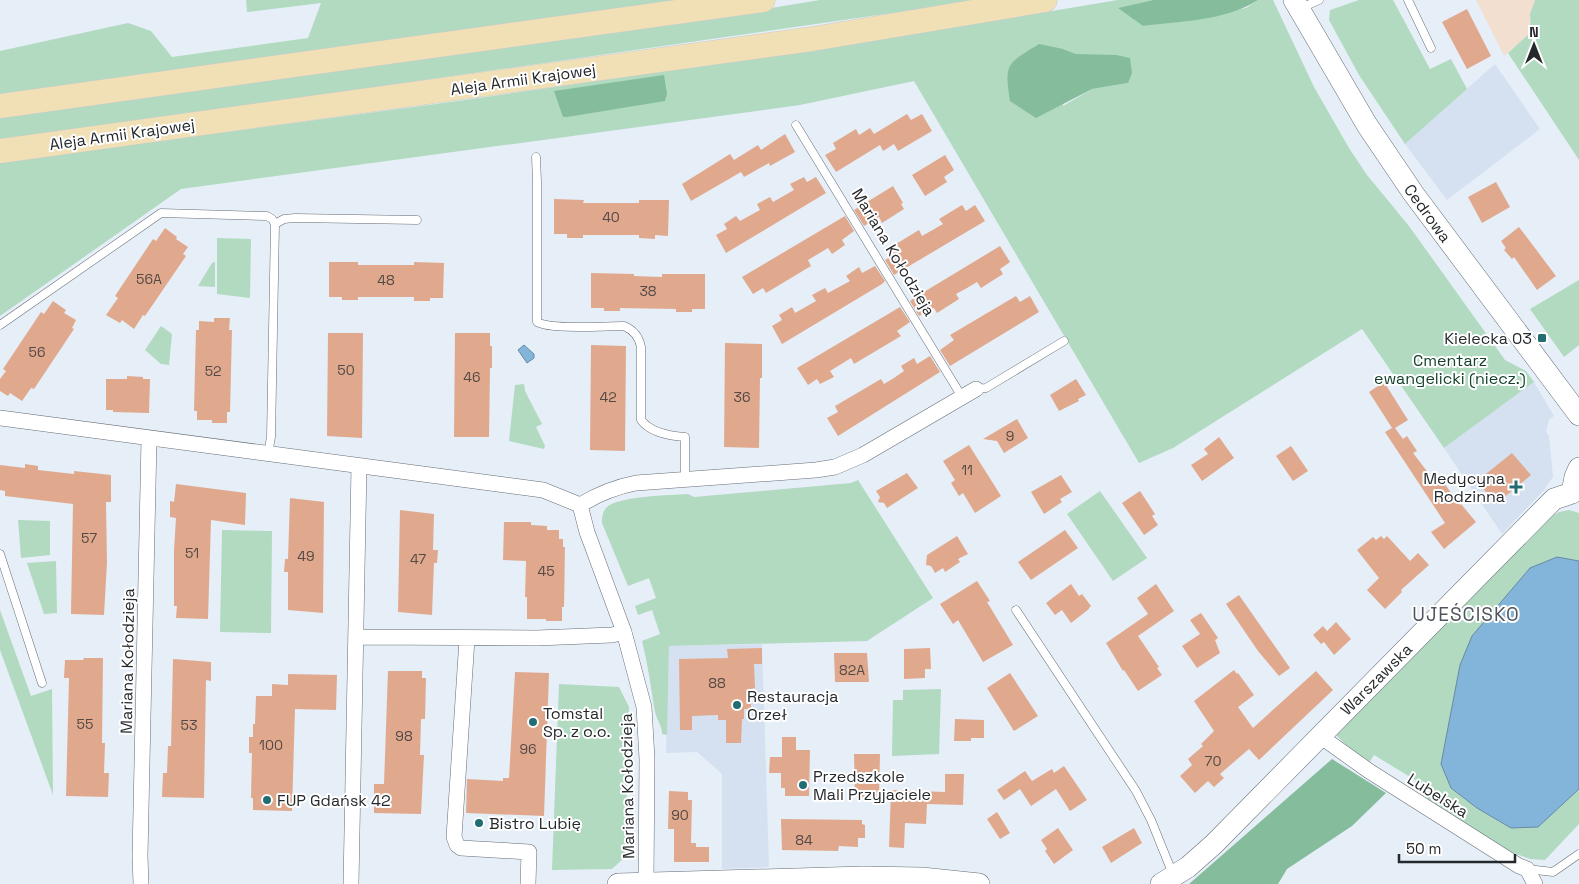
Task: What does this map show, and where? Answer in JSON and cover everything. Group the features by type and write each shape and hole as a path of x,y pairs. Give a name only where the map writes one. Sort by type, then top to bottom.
{"main road":[{"path":"0,106 763,0"},
{"name":"Aleja Armii Krajowej","path":"0,151 812,39 1045,0"}],"street":[{"name":"Cedrowa","path":"1297,5 1367,125 1413,193 1579,415"},
{"path":"0,418 543,490 580,505 599,494 620,486 816,470 835,466 863,455 976,389"},
{"name":"Mariana Kołodzieja","path":"141,884 140,856 149,439"},
{"path":"351,884 359,466"},
{"name":"Warszawska","path":"1168,880 1200,857 1214,844 1554,499 1576,496 1575,478 1579,468"},
{"name":"Mariana Kołodzieja","path":"580,505 587,532 624,632 644,707 647,759 646,883"},
{"path":"356,637 467,639 612,635 624,632"},
{"path":"467,639 454,837 457,846 461,848 529,852 528,884"},
{"name":"Lubelska","path":"1320,736 1369,771 1526,869 1535,884"},
{"path":"618,884 864,877 922,878 980,884"}],"lane":[{"path":"1297,5 1319,0"},
{"path":"1408,0 1431,48"},
{"name":"Mariana Kołodzieja","path":"796,125 962,397"},
{"path":"536,157 536,320 542,324 554,326 624,326 630,328 635,333 640,340 641,347 641,420 646,426 664,433 685,437 685,480"},
{"path":"0,325 161,213 267,216 275,224 271,437 268,454"},
{"path":"275,224 284,219 295,218 416,220"},
{"path":"976,389 986,388 1064,341"},
{"path":"0,554 42,683"},
{"path":"1016,610 1136,791 1151,820 1170,867 1168,880"},
{"path":"1526,869 1553,872 1579,854"}],"shaded area":[{"path":"1476,0 1535,0 1530,14 1531,32 1504,56"},
{"path":"1495,64 1540,129 1447,200 1405,144"},
{"path":"1534,382 1554,416 1549,419 1546,432 1549,436 1553,477 1544,490 1502,534 1444,448"},
{"path":"762,644 769,867 722,869 722,774 697,752 666,753 669,646"}],"green space":[{"path":"246,0 683,0 0,95 0,51 128,23 151,31 172,57 308,38 321,3 247,12"},
{"path":"820,0 983,0 0,141 0,116 728,15"},
{"name":"Cmentarz ewangelicki (niecz.)","path":"1118,0 1153,0 1119,8 1143,26 1246,8 1258,0 1273,0 1314,87 1367,175 1409,226 1505,360 1526,371 1534,382 1444,448 1362,329 1173,448 1139,463 914,81 800,105 181,189 0,316 0,162 458,101 860,43","holes":["1063,49 1076,54 1128,83 1092,89 1063,106"]},
{"path":"1153,0 1258,0 1245,7 1217,16 1143,26 1118,8"},
{"path":"1359,0 1393,0 1430,69 1451,59 1467,89 1405,144 1359,75 1329,20 1330,10"},
{"path":"1535,0 1579,0 1579,160 1508,53 1531,32 1530,14"},
{"path":"1039,44 1076,54 1116,55 1130,58 1132,73 1128,83 1092,89 1036,118 1010,101 1008,72 1014,61"},
{"path":"664,75 667,94 665,101 567,117 563,117 554,91"},
{"path":"217,238 251,239 250,298 217,294"},
{"path":"215,262 215,287 198,286 212,263"},
{"path":"1579,280 1579,345 1564,357 1530,309"},
{"path":"161,326 172,334 169,365 161,364 145,350"},
{"path":"524,384 525,391 542,424 536,427 545,446 544,449 509,441 515,385"},
{"path":"858,480 933,598 867,641 669,646 667,735 662,734 655,712 642,641 660,634 652,610 638,615 635,606 656,598 649,578 628,586 602,523 606,508 621,501 644,497 688,494 694,497 851,483"},
{"path":"1100,491 1147,558 1113,581 1067,514"},
{"path":"1569,510 1579,513 1579,824 1545,860 1530,859 1508,851 1424,798 1430,789 1374,755 1369,763 1354,753 1335,734 1549,518 1559,512"},
{"path":"18,520 50,521 50,555 21,558"},
{"path":"222,530 272,531 271,633 220,632"},
{"path":"56,561 57,613 44,614 27,563"},
{"path":"0,610 31,696 52,689 53,795 0,650"},
{"path":"559,684 619,687 629,707 625,857 612,869 552,870"},
{"path":"941,689 939,754 892,756 893,700 903,700 903,690"},
{"path":"1332,759 1386,793 1352,826 1287,869 1278,884 1189,884"}],"water":[{"path":"524,345 534,354 534,358 527,363 518,350"},
{"path":"1557,557 1579,561 1579,789 1538,827 1511,828 1477,808 1451,788 1441,764 1460,665 1472,636 1530,568"}],"building":[{"path":"1467,9 1491,56 1467,69 1442,22"},
{"path":"907,114 911,120 922,114 932,131 898,151 894,144 883,151 880,145 836,172 825,155 836,149 833,143 856,129 859,135 870,128 874,134"},
{"path":"785,134 795,152 770,166 769,163 744,177 741,172 691,201 682,184 730,154 734,160 758,145 761,150"},
{"path":"945,155 954,170 944,177 947,182 925,196 912,175"},
{"path":"804,177 807,182 816,177 826,193 726,253 716,235 727,229 724,224 736,216 740,221 760,210 757,204 770,197 773,202 794,190 790,184"},
{"path":"1496,182 1510,207 1482,223 1468,197"},
{"path":"893,186 903,203 901,204 904,209 882,223 879,217 864,226 854,210"},
{"path":"554,199 584,200 583,203 639,203 639,200 669,200 668,236 655,235 655,239 639,238 639,235 583,235 583,238 567,238 567,234 554,234"},
{"path":"962,205 966,211 975,205 985,221 894,275 885,260 890,257 889,255 900,249 896,244 919,230 922,236 943,224 939,219"},
{"path":"845,216 854,231 842,240 845,245 832,254 828,248 808,260 811,266 766,293 763,288 753,294 742,277"},
{"path":"1519,227 1556,276 1537,290 1514,257 1512,259 1504,250 1506,248 1501,241"},
{"path":"165,228 188,247 183,254 186,256 134,329 122,320 120,323 106,315 118,298 115,296 153,239 156,241"},
{"path":"1000,246 1010,262 1000,269 1003,274 981,288 977,282 956,294 959,299 937,313 934,308 919,316 910,301"},
{"path":"329,262 358,262 358,265 414,265 414,262 444,263 443,298 430,298 430,301 414,301 414,297 358,297 358,300 342,300 342,297 329,297"},
{"path":"875,266 885,281 882,284 782,344 772,326 782,320 779,315 792,307 795,313 816,301 812,295 825,288 828,293 850,281 846,276 859,267 862,273"},
{"path":"591,273 662,277 662,274 705,274 705,309 692,309 692,312 676,312 676,309 620,308 620,311 604,311 604,308 591,308"},
{"path":"1016,296 1020,302 1030,296 1039,312 950,366 940,350 954,340 950,335"},
{"path":"53,301 66,310 64,313 76,320 72,328 74,329 34,389 31,388 22,401 10,393 8,396 0,391 0,379 6,371 3,369 41,312 44,314"},
{"path":"900,307 910,322 897,331 901,336 854,364 851,358 830,371 834,377 820,384 817,379 808,385 797,368"},
{"path":"214,318 230,318 229,330 232,330 230,412 227,412 227,423 197,420 197,411 194,411 196,330 199,330 199,321 214,322"},
{"path":"328,333 363,333 362,438 327,436"},
{"path":"455,333 490,333 492,368 490,368 489,437 454,437"},
{"path":"725,343 762,344 759,448 724,447"},
{"path":"591,345 626,346 625,451 590,450"},
{"path":"930,356 940,372 838,436 827,418 838,412 835,406 881,379 884,384 894,378 904,371 901,366 914,358 917,364"},
{"path":"127,376 150,379 149,413 113,412 113,410 106,410 106,379 127,379"},
{"path":"1076,379 1086,395 1078,399 1079,401 1059,411 1050,395"},
{"path":"1384,382 1408,420 1395,428 1403,439 1407,436 1417,451 1413,453 1436,483 1441,479 1460,505 1476,522 1444,549 1431,532 1445,523 1385,432 1392,428 1369,392"},
{"path":"1017,419 1028,438 1004,453 997,441 983,439"},
{"path":"1219,437 1234,458 1202,481 1191,465 1208,454 1204,449"},
{"path":"969,445 1001,496 975,513 963,493 959,496 951,483 955,480 943,461"},
{"path":"1291,446 1308,471 1293,481 1276,456"},
{"path":"1512,453 1531,475 1496,504 1477,481"},
{"path":"25,464 38,466 38,470 74,474 74,471 111,475 111,502 106,502 107,562 104,615 71,614 73,504 5,496 5,491 0,490 0,465 25,468"},
{"path":"907,473 918,488 887,508 884,503 878,502 880,497 876,491"},
{"path":"1061,475 1072,492 1060,499 1062,502 1044,514 1031,492"},
{"path":"176,484 246,493 245,525 211,520 208,619 176,618 177,606 174,606 174,550 176,518 170,517 170,501 174,502"},
{"path":"1140,491 1155,514 1152,516 1158,525 1144,535 1122,503"},
{"path":"290,498 324,502 323,613 288,610 288,572 284,572 285,559 288,559"},
{"path":"400,510 434,514 433,550 438,550 437,563 434,563 432,615 398,612"},
{"path":"504,522 531,522 531,525 547,526 547,530 559,530 559,539 563,539 563,547 565,547 562,621 527,619 527,597 525,597 526,561 503,560"},
{"path":"1065,530 1078,548 1031,580 1018,562"},
{"path":"957,536 968,554 958,559 960,562 945,572 943,568 935,573 931,566 926,565 927,555"},
{"path":"1381,536 1384,539 1387,536 1410,561 1418,553 1429,565 1401,590 1402,592 1385,609 1367,590 1379,578 1357,550 1373,537 1376,540"},
{"path":"977,581 990,601 987,602 1013,645 983,662 958,620 953,624 940,604"},
{"path":"1071,584 1079,596 1082,594 1091,606 1071,623 1062,610 1055,615 1046,603"},
{"path":"1156,584 1174,611 1138,636 1159,667 1157,668 1162,675 1138,691 1106,643 1148,614 1137,598"},
{"path":"1239,595 1290,668 1279,676 1258,651 1226,604"},
{"path":"1201,613 1218,638 1215,640 1220,653 1197,668 1182,646 1200,634 1190,620"},
{"path":"1336,622 1351,639 1334,655 1324,642 1321,644 1313,635 1323,626 1327,631"},
{"path":"762,648 762,664 754,664 755,688 751,689 751,709 744,709 741,743 726,743 726,720 718,720 718,715 692,716 692,730 680,730 679,659 728,658 727,649"},
{"path":"930,648 931,669 925,669 925,678 904,679 904,649"},
{"path":"834,653 867,653 869,682 835,682"},
{"path":"84,658 103,658 102,743 105,743 104,773 109,773 108,797 66,796 69,678 64,678 65,660 83,660"},
{"path":"173,659 211,662 211,681 206,680 204,798 162,797 163,773 167,773 168,746 171,746"},
{"path":"1234,670 1254,695 1238,707 1253,728 1316,671 1333,690 1259,760 1249,749 1220,774 1224,778 1214,787 1208,781 1195,793 1180,776 1192,765 1188,759 1203,746 1201,744 1214,731 1194,701"},
{"path":"388,671 422,671 422,678 426,678 425,719 421,719 420,755 424,755 421,814 374,813 374,784 384,784"},
{"path":"515,672 549,673 544,816 466,813 467,779 503,781 503,778 509,778"},
{"path":"1010,673 1038,716 1014,731 987,688"},
{"path":"288,674 337,675 336,710 295,709 292,811 253,810 253,798 251,798 252,753 249,753 249,737 253,737 256,696 272,696 272,684 288,685"},
{"path":"955,719 984,720 984,738 971,738 971,741 954,741"},
{"path":"782,737 796,737 796,750 810,750 809,796 785,796 785,788 781,788 781,773 769,773 770,757 782,757"},
{"path":"854,754 880,754 879,798 855,797"},
{"path":"1064,766 1087,800 1070,811 1056,789 1031,806 1020,789 1004,800 997,790 1025,771 1032,781 1052,769 1054,773"},
{"path":"945,774 964,774 963,805 927,804 926,824 905,823 904,848 889,847 891,790 945,792"},
{"path":"669,791 688,792 688,800 692,800 691,843 696,843 696,847 709,847 709,862 674,862 674,829 668,829"},
{"path":"997,812 1010,833 1000,839 987,819"},
{"path":"781,819 862,820 862,824 865,825 865,838 858,838 858,847 839,846 838,851 782,850"},
{"path":"1058,828 1073,850 1054,864 1045,851 1047,849 1041,840"},
{"path":"1134,828 1142,843 1111,863 1102,847"}],"place":[{"name":"Kielecka 03","path":"1542,338"},
{"name":"Medycyna Rodzinna","path":"1516,487"},
{"name":"Restauracja Orzeł","path":"737,705"},
{"name":"Tomstal Sp. z o.o.","path":"533,722"},
{"name":"Przedszkole Mali Przyjaciele","path":"803,785"},
{"name":"FUP Gdańsk 42","path":"267,800"},
{"name":"Bistro Lubię","path":"479,823"}],"district":[{"name":"UJEŚCISKO","path":"1466,614"}]}
